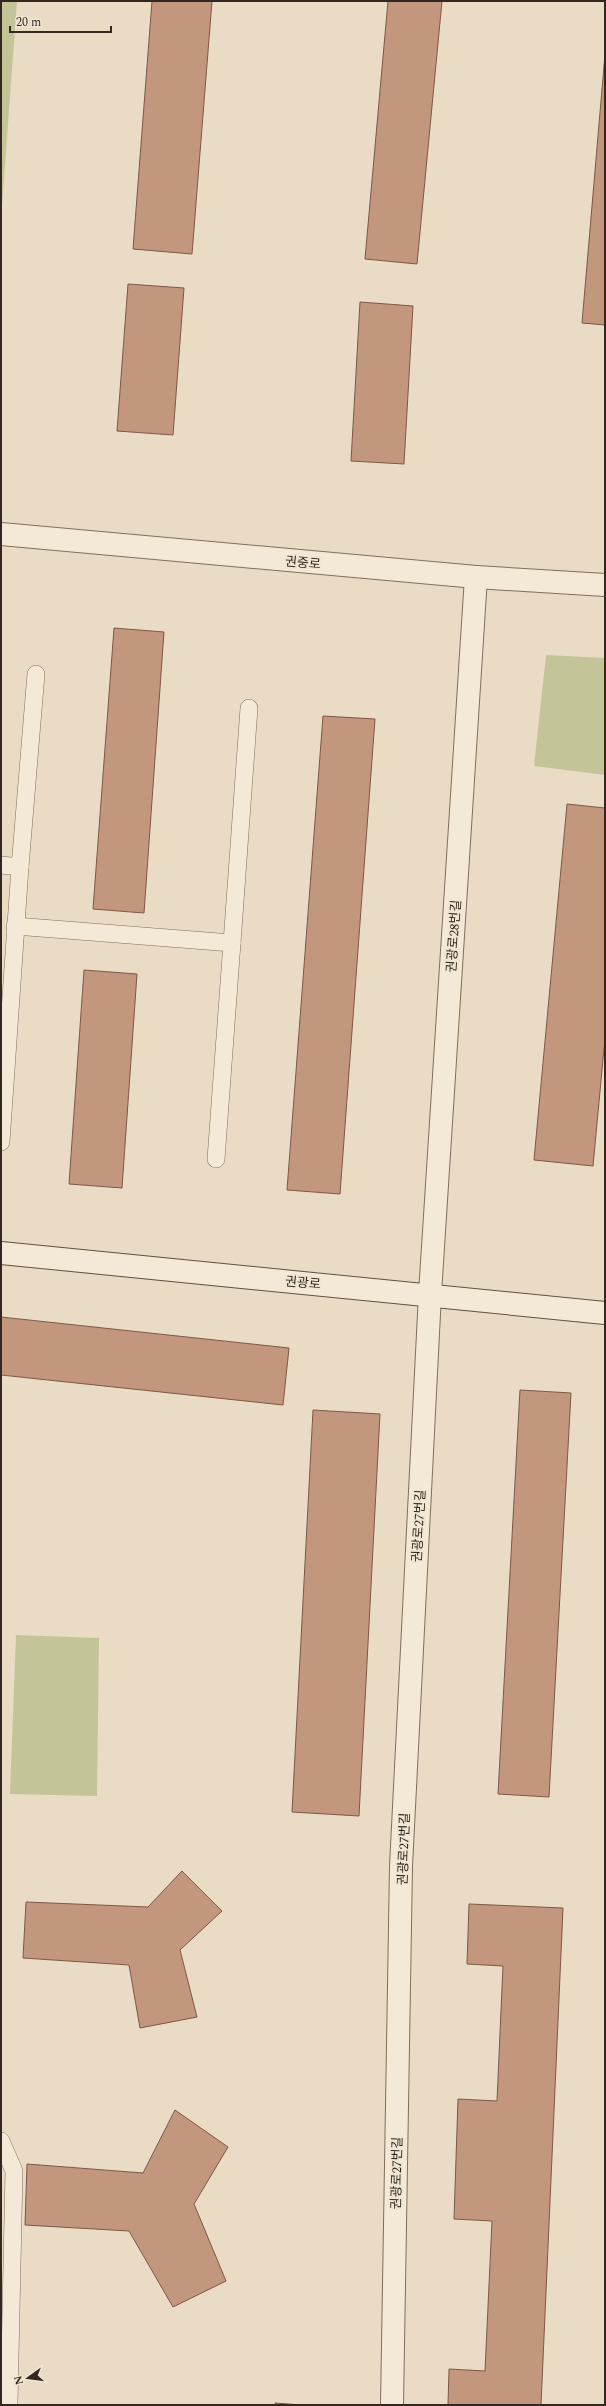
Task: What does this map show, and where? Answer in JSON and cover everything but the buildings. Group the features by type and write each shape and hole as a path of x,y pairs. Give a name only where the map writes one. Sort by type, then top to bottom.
{"street":[{"name":"권중로","path":"1,534 476,577 605,585"},
{"name":"권광로28번길","path":"430,1294 476,577"},
{"name":"권광로","path":"1,1253 430,1294 605,1313"},
{"name":"권광로27번길","path":"392,2405 402,1866 430,1294"}],"lane":[{"path":"1,1142 15,926 36,674"},
{"path":"216,1159 249,708"},
{"path":"1,865 20,867"},
{"path":"15,926 232,943"},
{"path":"1,2141 14,2171 9,2404"}],"green space":[{"path":"1,1 17,1 1,219"},
{"path":"546,655 605,658 605,775 534,766"},
{"path":"16,1635 99,1638 97,1796 10,1794"}]}
